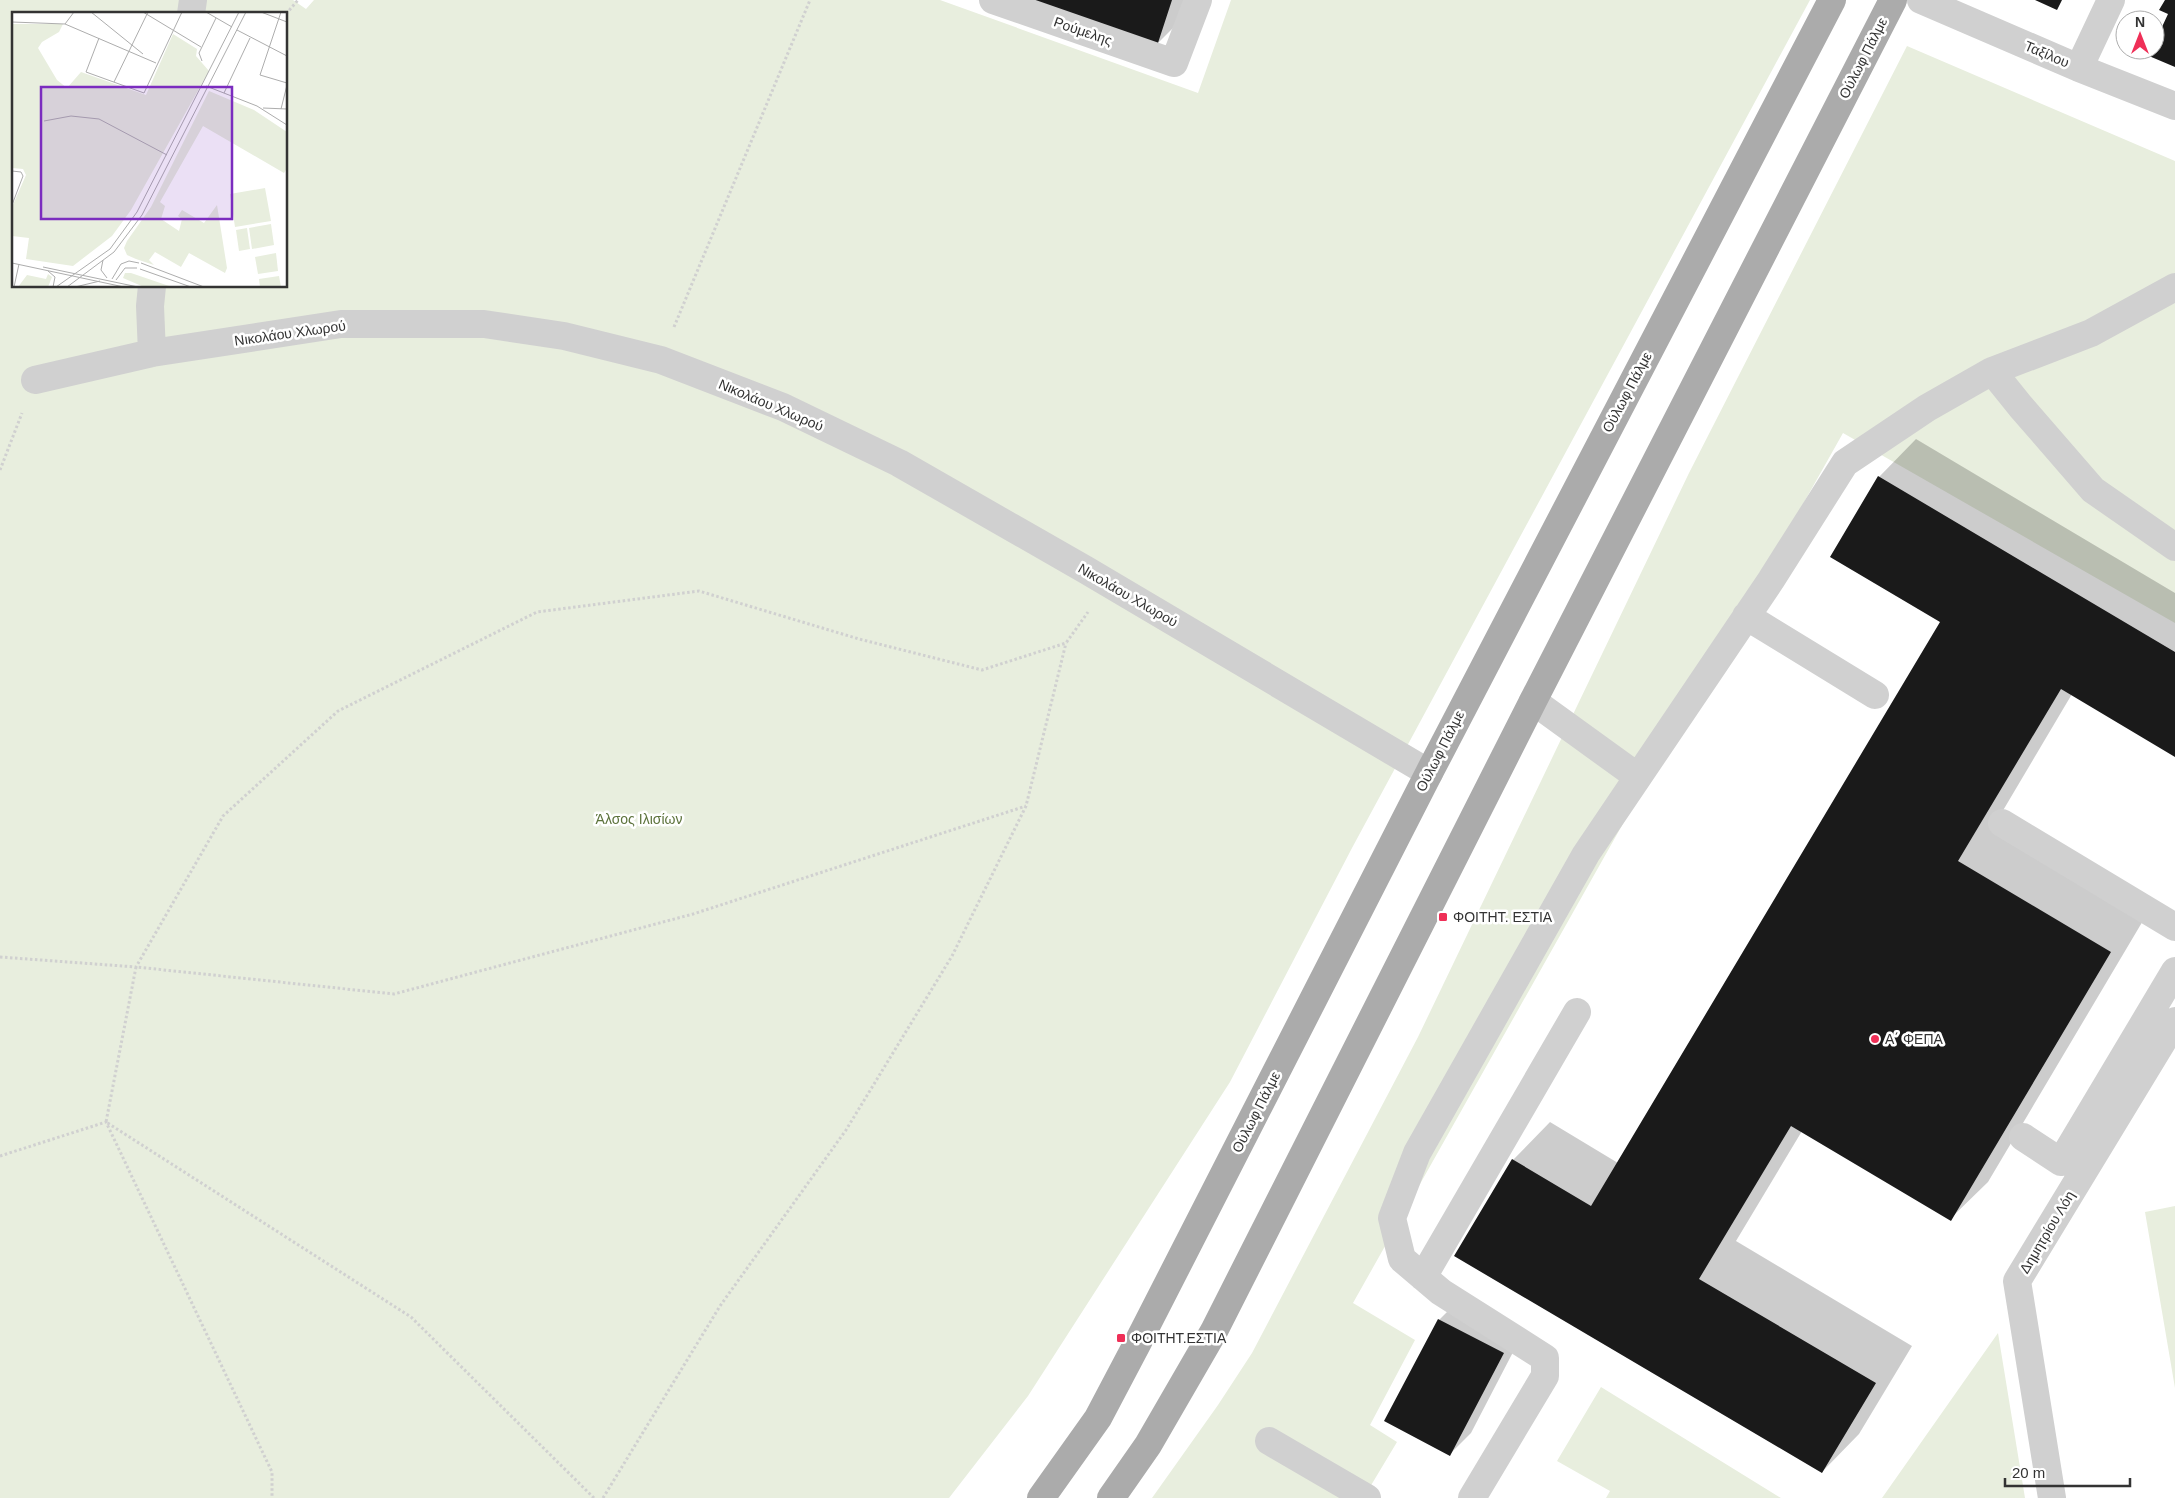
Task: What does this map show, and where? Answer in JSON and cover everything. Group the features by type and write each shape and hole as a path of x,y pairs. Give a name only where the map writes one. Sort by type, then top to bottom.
{"main road":[{"name":"Ούλωφ Πάλμε","path":"1041,1498 1098,1418 1429,773 1832,0"},
{"name":"Ούλωφ Πάλμε","path":"1111,1498 1148,1445 1214,1331 1533,701 1893,0"}],"street":[{"name":"Ρούμελης","path":"993,0 1174,63 1198,0"},
{"name":"Ταξίλου","path":"1921,0 2079,68 2175,106"},
{"path":"2079,68 2111,0"},
{"path":"152,288 150,306 152,354"},
{"path":"1472,1498 1545,1376 1545,1358 1441,1292 1402,1259 1392,1218 1416,1153 1586,854 1846,464 1927,408 1992,371 2091,333 2175,288"},
{"name":"Νικολάου Χλωρού","path":"35,380 152,354 341,324 484,324 564,336 661,360 783,407 899,463 1109,583 1429,773"},
{"path":"1992,371 2093,490 2175,547"},
{"path":"1746,616 1875,695"},
{"path":"1533,701 1638,777"},
{"path":"2002,823 2175,927"},
{"path":"2024,1137 2061,1162 2175,971"},
{"path":"1422,1277 1577,1012"},
{"name":"Δημητρίου Λόη","path":"2052,1498 2018,1281 2175,1021"},
{"path":"1269,1441 1367,1498"}],"path":[{"path":"288,12 298,0"},
{"path":"661,360 810,0"},
{"path":"1,468 35,380"},
{"path":"603,1498 720,1306 846,1130 947,964 1026,806 1066,643 1109,583"},
{"path":"272,1498 272,1472 106,1122 136,966 224,816 338,711 537,612 699,591 859,639 982,670 1066,643"},
{"path":"0,957 136,966 394,994 693,914 1026,806"},
{"path":"0,1156 106,1122"},
{"path":"106,1122 411,1317 594,1498"}],"green space":[{"name":"Άλσος Ιλισίων","path":"0,0 293,0 306,9 314,0 940,0 1198,93 1231,0 1810,0 1352,848 1230,1082 1028,1396 949,1498 0,1498"},
{"path":"1907,46 2175,161 2175,623 1843,433 1353,1303 1415,1340 1370,1425 1397,1442 1367,1492 1376,1498 1152,1498 1218,1405 1252,1353 1418,1037 1689,473"},
{"path":"2175,1206 2175,1388 2145,1212"},
{"path":"1998,1333 2025,1498 1882,1498"},
{"path":"1601,1387 1781,1498 1606,1498 1610,1491 1557,1461"}],"building":[{"path":"1032,0 1172,0 1157,46"},
{"path":"2035,0 2062,0 2057,10"},
{"path":"2165,0 2175,0 2175,67 2158,60 2165,60 2165,20 2168,14 2165,13 2165,10 2159,10"},
{"name":"Α΄ ΦΕΠΑ","path":"1878,476 2175,652 2175,757 2061,689 1958,861 2111,952 1951,1221 1791,1126 1699,1279 1876,1383 1822,1473 1454,1256 1512,1159 1591,1206 1940,622 1830,557"},
{"path":"1438,1319 1504,1353 1450,1456 1384,1421"}],"place":[{"name":"ΦΟΙΤΗΤ. ΕΣΤΙΑ","path":"1443,917"},
{"name":"Α΄ ΦΕΠΑ","path":"1875,1039"},
{"name":"ΦΟΙΤΗΤ.ΕΣΤΙΑ","path":"1121,1338"}]}
